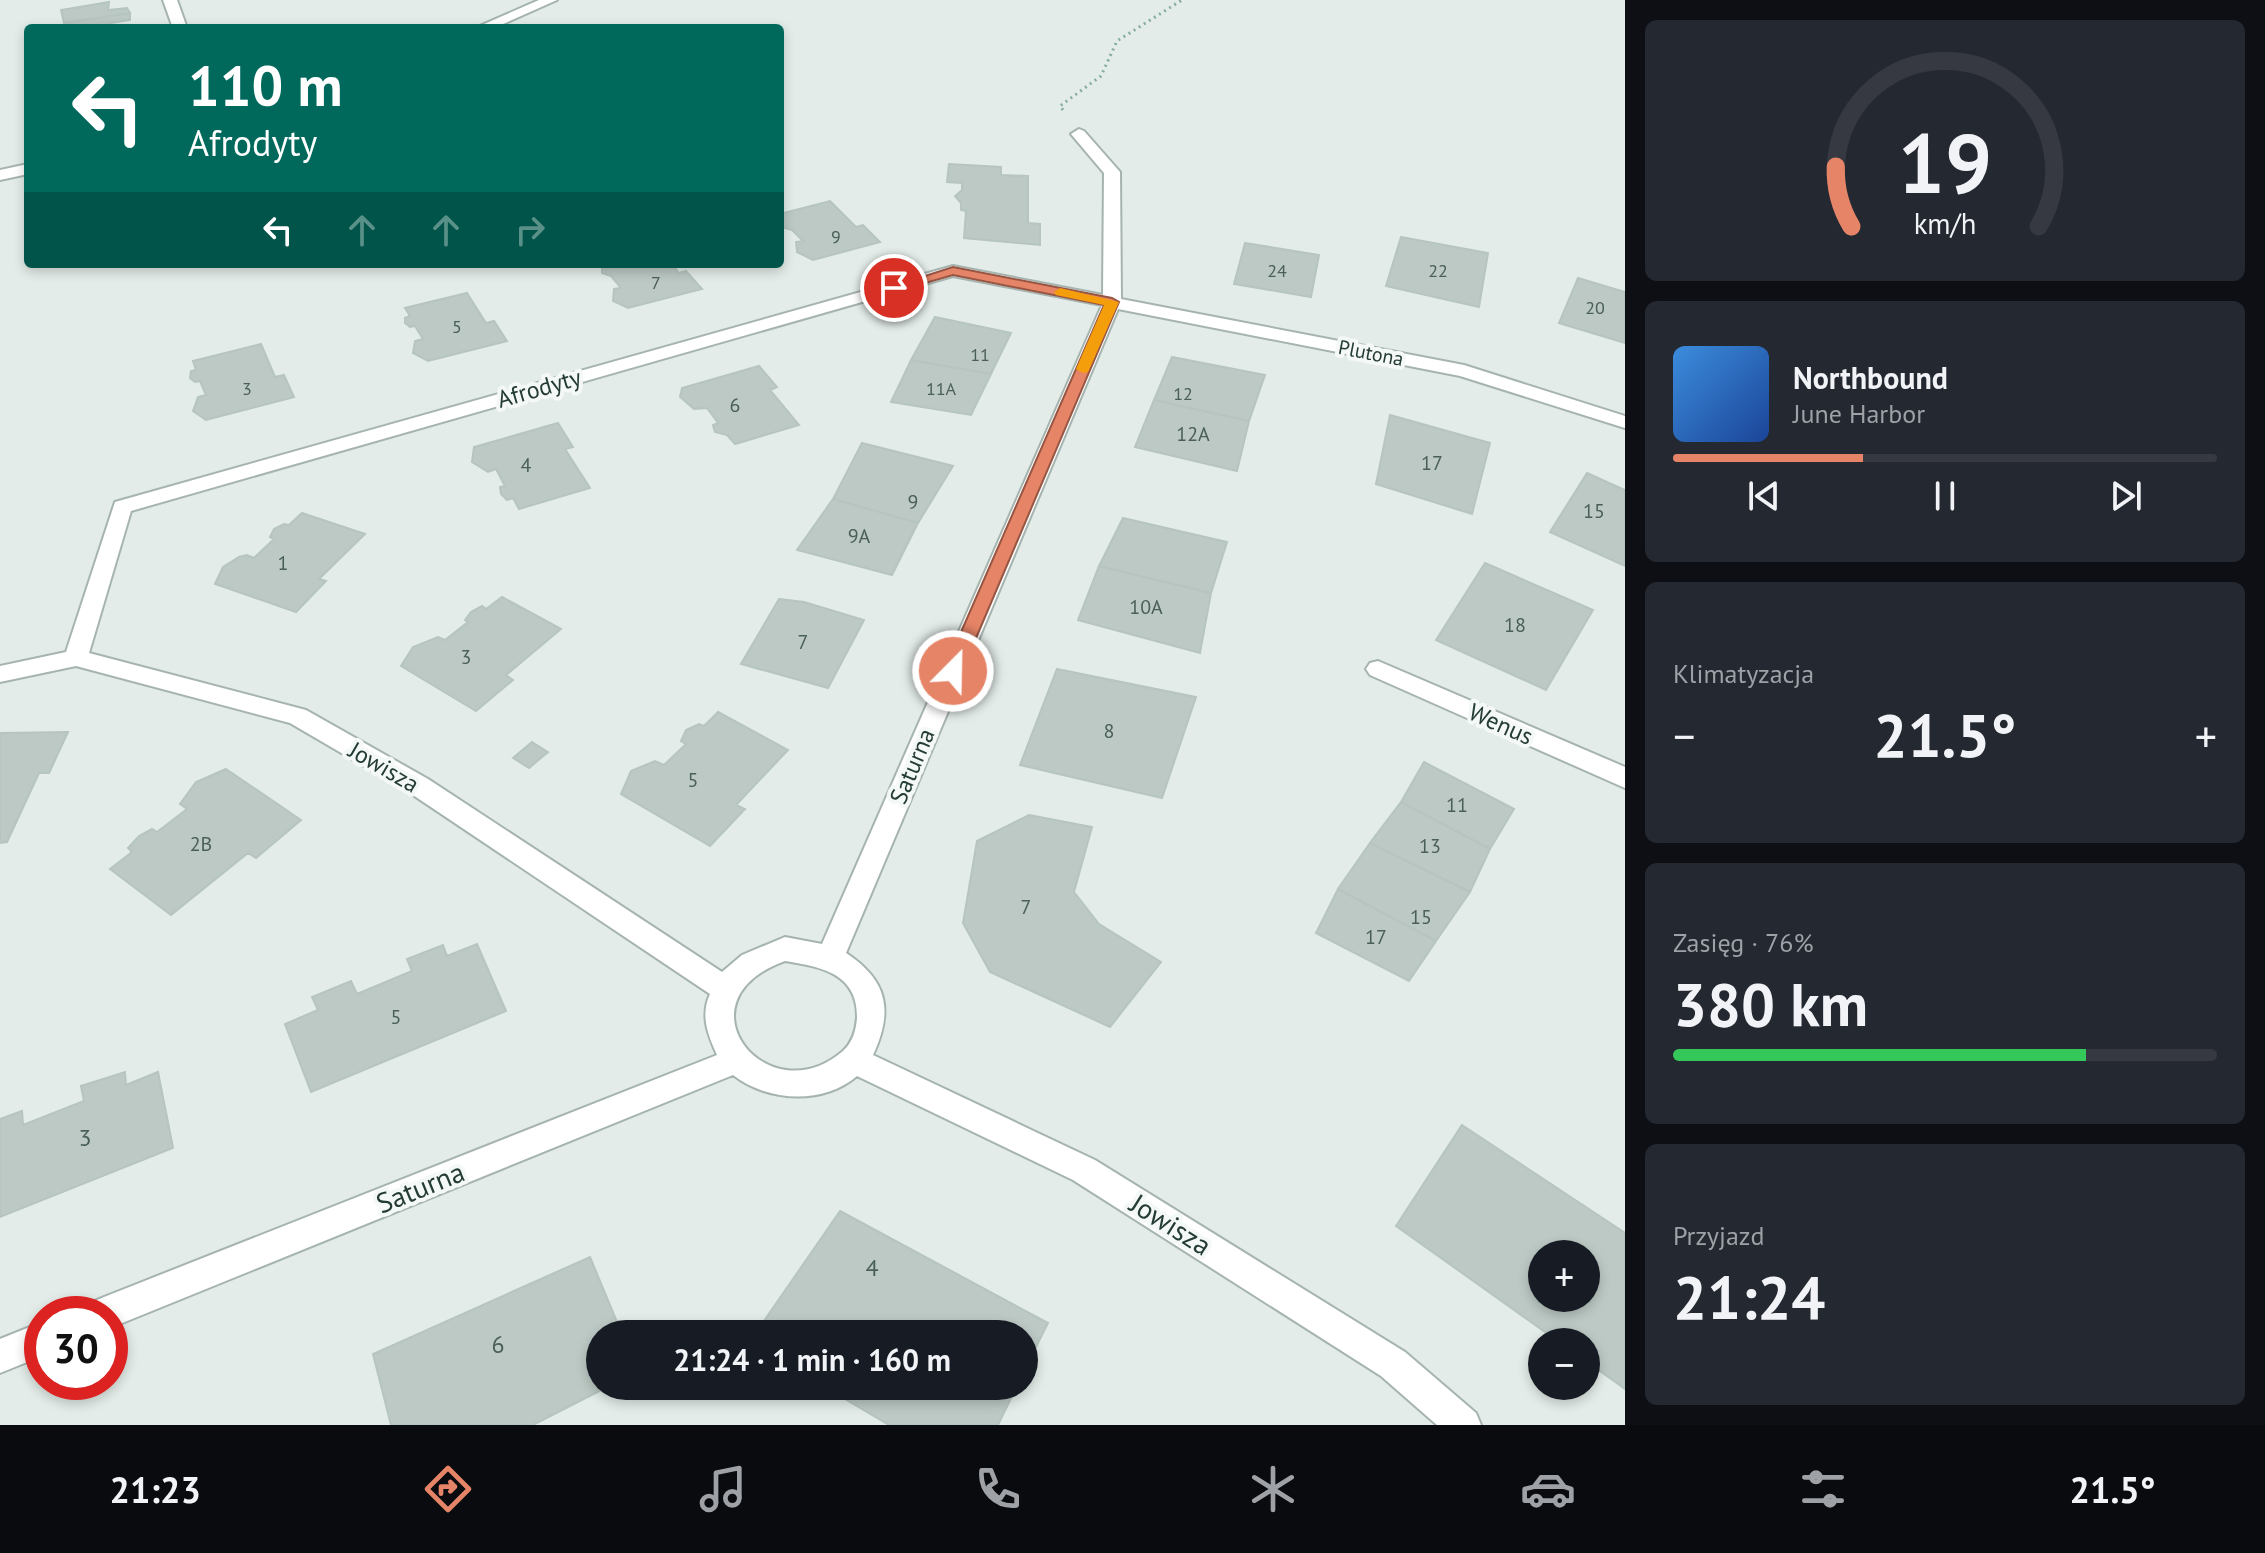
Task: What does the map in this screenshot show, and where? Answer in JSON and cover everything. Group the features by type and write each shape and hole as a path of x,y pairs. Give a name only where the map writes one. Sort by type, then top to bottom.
{"street":[{"path":"170,0 179,24"},
{"path":"492,24 550,0"},
{"name":"Saturna","path":"831,955 1112,302 1112,172 1079,134"},
{"path":"0,175 24,170"},
{"name":"Afrodyty","path":"76,658 122,507 953,271 1112,302"},
{"name":"Plutona","path":"1112,302 1464,371 1625,422"},
{"name":"Jowisza","path":"0,674 76,658 297,716 419,786 725,989"},
{"name":"Wenus","path":"1378,669 1625,778"},
{"path":"785,949 812,950 831,955 852,969 867,988 874,1010 871,1034 856,1061 834,1076 807,1084 779,1083 753,1074 735,1061 722,1039 718,1016 725,989 739,970 760,956 785,949"},
{"name":"Saturna","path":"128,1304 735,1061"},
{"name":"Jowisza","path":"856,1061 1084,1170 1393,1364 1464,1425"},
{"path":"0,1356 24,1346"}],"path":[{"path":"1079,134 1060,106 1101,76 1117,41 1182,0"}],"building":[{"path":"109,2 108,10 127,8 130,13 64,23 61,10"},
{"path":"130,13 130,20 112,24 64,23"},
{"path":"949,164 1001,167 1001,175 1028,176 1028,223 1040,224 1040,245 964,238 966,211 961,210 961,203 955,196 962,190 962,183 947,182"},
{"path":"830,201 856,227 863,225 880,242 813,260 797,252 796,242 803,241 792,230 784,228 784,213"},
{"path":"1401,237 1488,253 1479,307 1386,286"},
{"path":"1245,243 1319,255 1311,297 1234,284"},
{"path":"602,268 675,268 679,273 686,271 702,289 628,308 613,301 614,289 621,288 611,276 602,273"},
{"path":"1578,278 1625,292 1625,343 1559,323"},
{"path":"467,293 486,323 494,321 507,341 428,361 413,353 415,341 423,339 415,326 405,323 405,318 410,316 405,308"},
{"path":"935,317 1011,333 991,374 911,360"},
{"path":"261,344 275,377 284,375 294,397 206,420 193,411 198,397 206,395 200,381 190,378 191,371 196,370 193,361"},
{"path":"1172,357 1265,375 1249,421 1154,400"},
{"path":"911,360 991,374 971,415 891,402"},
{"path":"759,366 777,387 770,390 799,425 735,444 727,435 715,432 713,425 718,423 707,408 694,409 680,397 682,388"},
{"path":"1154,400 1249,421 1237,471 1135,447"},
{"path":"1390,415 1490,443 1472,514 1376,484"},
{"path":"558,423 573,447 565,449 590,488 519,509 513,498 507,500 501,494 500,487 505,486 496,469 488,472 472,462 474,447"},
{"path":"862,443 953,466 918,523 833,499"},
{"path":"1587,473 1625,490 1625,566 1550,532"},
{"path":"833,499 918,523 892,575 797,550"},
{"path":"302,513 365,534 319,579 326,581 296,612 215,584 223,567 239,557 247,555 254,558 274,539 270,537 274,529 289,525"},
{"path":"1123,518 1227,542 1211,593 1099,566"},
{"path":"1485,563 1593,610 1546,690 1436,640"},
{"path":"1099,566 1211,593 1200,653 1078,620"},
{"path":"502,597 561,629 506,675 513,680 476,711 401,666 413,647 438,637 445,640 468,622 465,620 471,612 482,606 486,609"},
{"path":"779,599 804,602 864,620 828,688 741,664"},
{"path":"1057,669 1196,697 1162,798 1020,765"},
{"path":"718,712 788,750 736,805 745,809 710,846 621,794 631,771 655,761 664,765 686,744 681,741 686,730 699,724 704,726"},
{"path":"68,732 49,773 39,773 7,842 0,843 0,733"},
{"path":"532,742 548,752 529,768 513,758"},
{"path":"1424,762 1514,809 1490,849 1401,802"},
{"path":"226,769 301,820 256,858 248,853 171,915 110,869 132,852 128,848 139,836 152,829 157,832 187,809 180,804 196,782"},
{"path":"1401,802 1490,849 1470,892 1370,843"},
{"path":"1029,815 1092,827 1074,892 1099,924 1161,962 1110,1027 990,972 963,923 977,841"},
{"path":"1370,843 1470,892 1436,941 1338,889"},
{"path":"1338,889 1436,941 1409,981 1316,933"},
{"path":"477,944 506,1011 311,1092 285,1024 318,1010 312,997 351,981 357,994 412,971 407,959 443,945 447,956"},
{"path":"125,1072 126,1085 158,1072 173,1148 0,1217 0,1119 22,1111 23,1125 84,1101 81,1086"},
{"path":"1462,1125 1625,1233 1625,1389 1600,1371 1600,1328 1539,1328 1396,1226"},
{"path":"840,1211 1048,1323 1038,1343 1038,1320 765,1320"},
{"path":"590,1257 616,1320 586,1320 586,1398 533,1425 391,1425 373,1354"},
{"path":"847,1400 1010,1400 998,1425 889,1425"}],"slow traffic":[{"path":"1060,292 1112,302 1083,369"}],"route":[{"path":"894,288 953,271 1112,302 953,671"}]}
